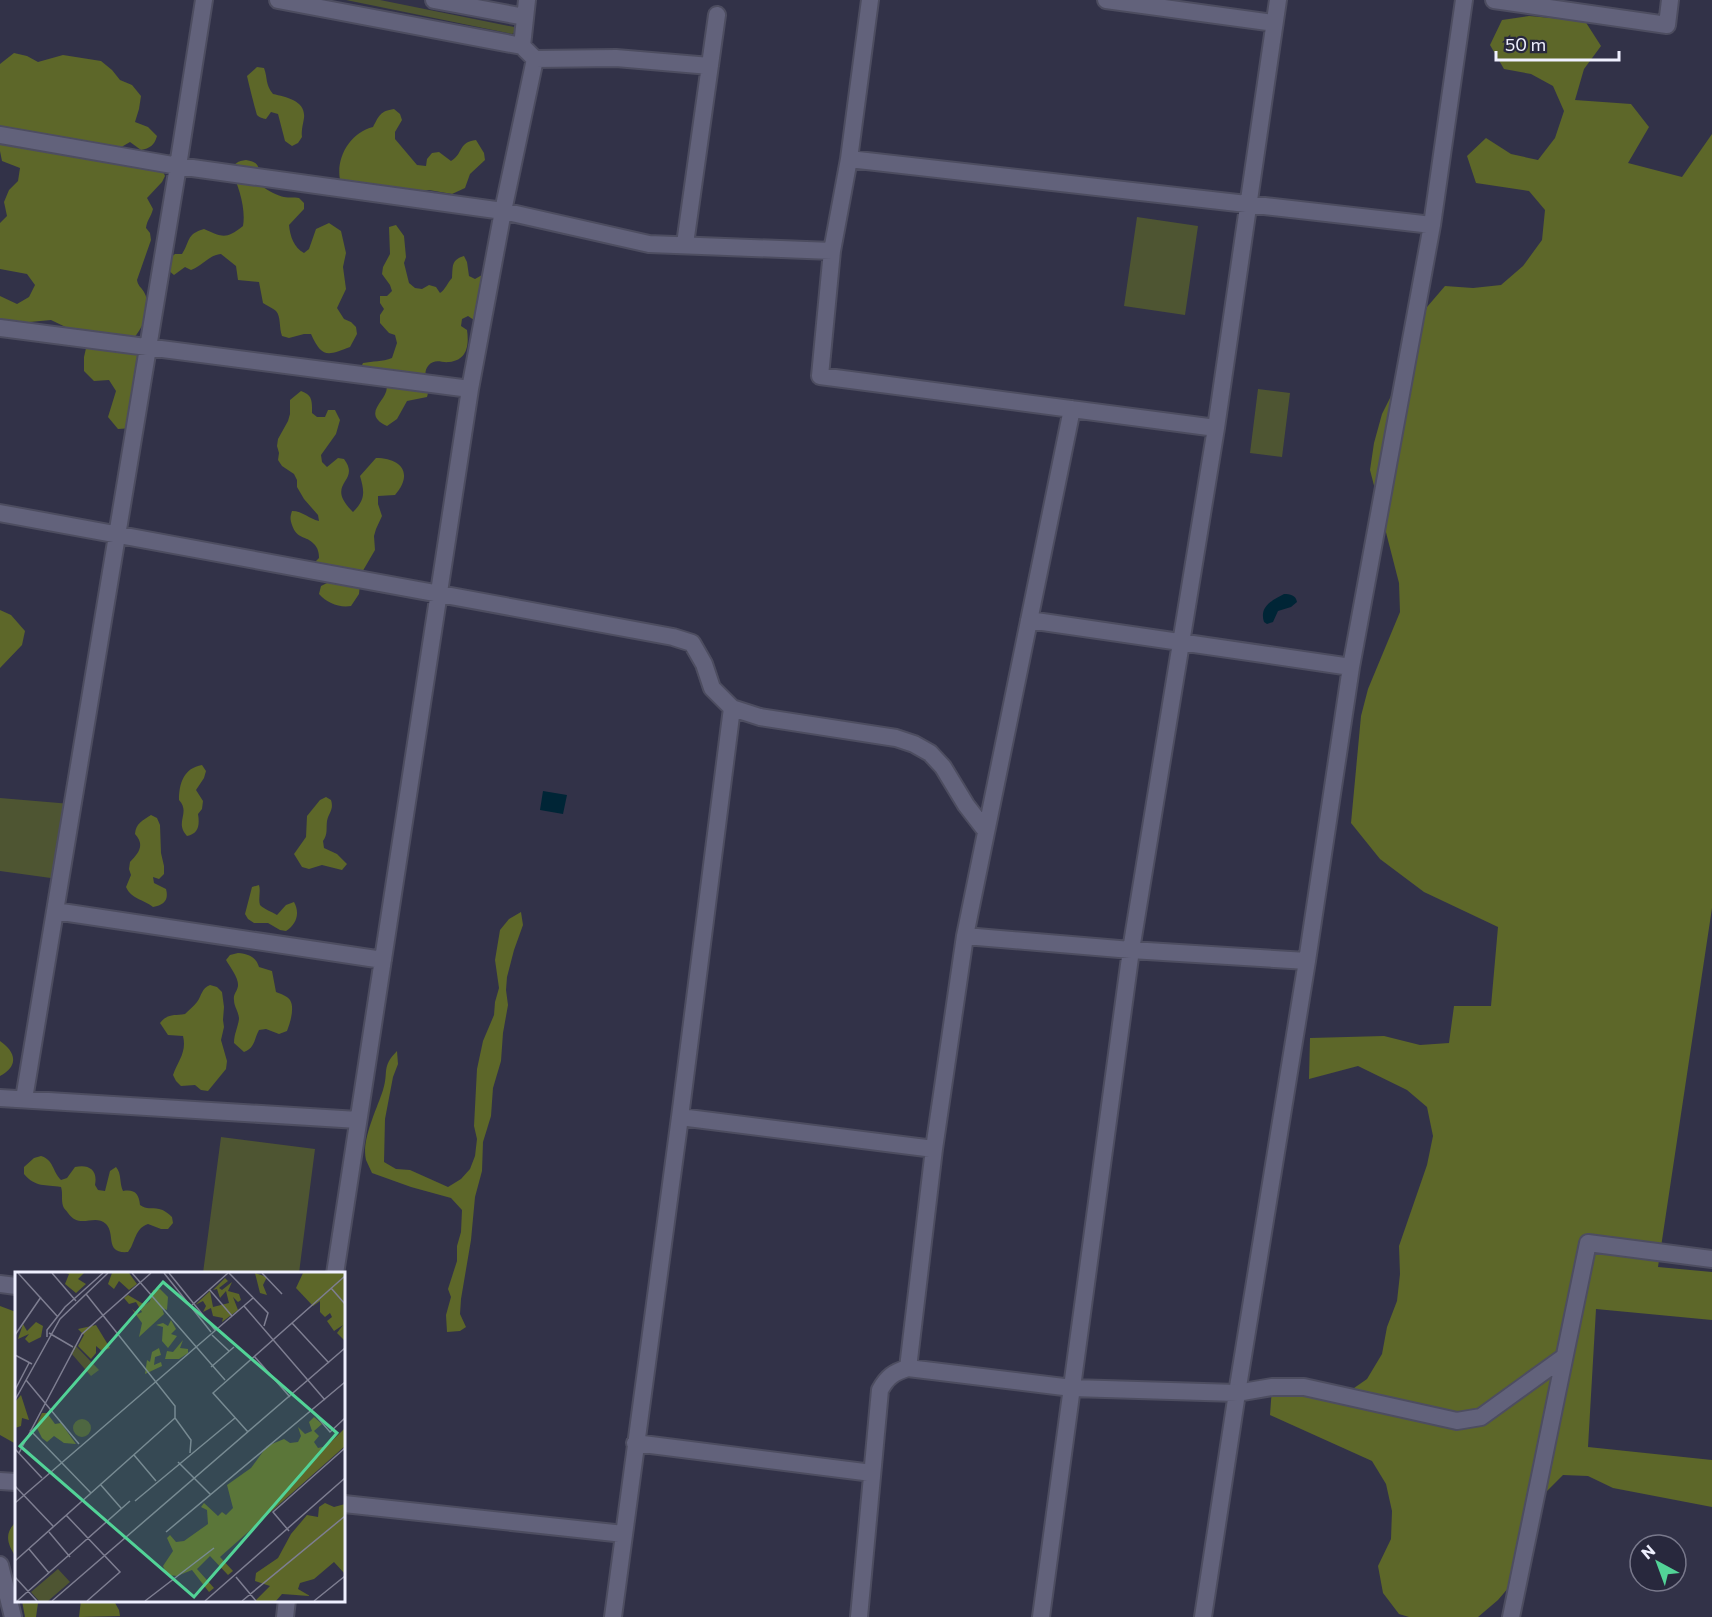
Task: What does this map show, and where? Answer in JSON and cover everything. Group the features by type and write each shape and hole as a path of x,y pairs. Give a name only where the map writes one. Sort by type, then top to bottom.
{"street":[{"path":"24,1099 204,0"},
{"path":"278,0 522,46 535,58 615,58 710,66"},
{"path":"434,0 526,8 522,46"},
{"path":"870,0 849,159 832,250 820,376 1215,428"},
{"path":"1106,0 1274,23"},
{"path":"1041,1617 1131,950 1215,428 1278,0"},
{"path":"1203,1617 1351,667 1432,225 1464,0"},
{"path":"1494,0 1667,25 1670,0"},
{"path":"685,244 717,15"},
{"path":"335,1272 470,389 503,211 535,58"},
{"path":"0,135 178,166 503,211 649,244 832,250"},
{"path":"849,159 1432,225"},
{"path":"0,328 470,389"},
{"path":"908,1368 934,1149 965,936 1072,409"},
{"path":"0,513 673,637 692,643 704,664 712,688 732,708 760,717 896,738 930,753 943,767 966,805 986,831"},
{"path":"1029,620 1351,667"},
{"path":"613,1617 732,708"},
{"path":"55,911 383,960"},
{"path":"965,936 1131,950 1307,961"},
{"path":"0,1098 358,1120"},
{"path":"680,1117 934,1149"},
{"path":"1511,1617 1588,1243 1712,1259"},
{"path":"0,1284 15,1286"},
{"path":"859,1617 880,1390 886,1378 898,1371 908,1368 1072,1388 1237,1393 1272,1387 1304,1387 1457,1421 1480,1417 1564,1357"},
{"path":"635,1443 872,1473"},
{"path":"0,1481 15,1482"},
{"path":"345,1504 624,1534"},
{"path":"0,1565 13,1617"},
{"path":"285,1617 287,1602"}],"green space":[{"path":"346,0 380,0 516,29 512,34"},
{"path":"1529,16 1585,21 1601,46 1584,69 1575,100 1631,104 1649,127 1628,163 1682,177 1712,134 1712,908 1658,1267 1712,1272 1712,1320 1596,1309 1588,1447 1712,1460 1712,1507 1613,1488 1588,1476 1563,1475 1542,1496 1515,1580 1498,1600 1478,1617 1409,1617 1399,1614 1383,1593 1378,1566 1391,1539 1392,1511 1386,1484 1372,1461 1270,1415 1272,1387 1344,1395 1367,1379 1382,1354 1387,1327 1397,1301 1400,1274 1399,1246 1427,1165 1433,1136 1427,1107 1407,1090 1358,1066 1309,1079 1310,1038 1384,1036 1420,1045 1449,1043 1454,1006 1491,1006 1498,927 1424,892 1380,859 1351,823 1361,716 1368,689 1400,612 1399,583 1370,470 1382,414 1409,360 1427,307 1445,286 1473,288 1501,285 1523,266 1542,240 1545,210 1529,191 1476,183 1467,156 1486,138 1511,154 1538,160 1555,138 1564,111 1553,86 1531,74 1504,69 1490,45 1502,20"},
{"path":"14,53 38,62 63,55 101,61 120,80 132,85 141,96 135,122 148,127 157,136 151,146 141,150 130,142 118,149 162,169 165,176 147,198 153,209 146,228 151,240 137,280 148,304 144,322 134,338 149,360 133,428 118,429 108,417 116,391 109,380 94,381 84,371 87,344 78,333 51,320 8,324 0,320 0,296 17,304 29,297 35,285 27,274 0,269 0,223 7,216 4,202 9,190 18,181 20,168 2,161 0,151 0,64"},
{"path":"257,67 264,68 273,94 294,101 302,107 304,118 302,137 292,146 285,141 278,114 271,112 266,119 257,115 247,76"},
{"path":"394,109 400,114 402,120 395,132 395,139 417,165 426,166 427,159 432,153 439,152 451,161 466,143 476,140 484,153 485,160 470,174 465,188 452,194 422,191 410,198 341,184 340,166 350,141 364,130 373,127 383,113"},
{"path":"246,160 258,167 260,182 264,188 282,196 299,198 304,203 304,209 289,225 293,241 301,251 304,253 309,249 316,229 329,223 341,231 346,253 343,267 346,289 337,308 344,319 356,327 357,334 350,347 326,353 318,347 311,334 289,338 282,336 278,313 263,303 259,282 238,280 236,266 221,254 213,256 191,270 185,267 174,275 168,270 170,258 175,254 182,254 194,233 204,229 224,236 232,234 243,226 244,212 241,198 231,171 237,163"},
{"path":"1137,217 1198,226 1185,315 1124,306"},
{"path":"396,225 404,236 406,257 404,263 409,283 415,288 422,289 429,285 436,287 440,293 452,278 455,262 464,256 469,276 475,279 482,275 489,276 480,324 468,316 462,319 461,326 467,330 468,335 464,355 455,361 436,361 428,366 425,373 427,397 407,401 397,419 387,426 375,415 387,388 385,383 360,369 363,363 392,358 397,343 395,335 389,333 380,323 380,315 384,309 380,303 380,296 387,296 392,291 382,274 390,254 389,227"},
{"path":"1258,389 1290,393 1282,457 1250,453"},
{"path":"301,391 310,397 312,413 317,417 325,417 328,410 335,410 340,420 336,434 321,455 322,462 327,467 338,458 344,459 349,473 341,494 353,512 363,496 360,476 376,458 398,464 404,474 401,487 395,495 378,496 382,516 374,536 375,550 361,574 359,594 351,606 334,604 319,594 321,586 335,579 314,563 319,558 316,547 311,541 296,533 291,521 292,511 319,521 318,515 297,487 294,474 282,466 278,460 278,439 288,421 290,400"},
{"path":"0,610 11,615 25,631 22,645 0,668"},
{"path":"202,765 206,771 196,790 203,801 202,809 198,814 197,829 187,836 182,826 183,809 179,800 180,788 187,773"},
{"path":"326,797 331,800 332,806 323,841 324,848 337,854 347,864 342,870 322,865 309,869 302,867 294,854 306,837 307,816 320,800"},
{"path":"0,798 71,804 58,879 0,871"},
{"path":"151,815 157,818 160,825 164,866 164,874 159,879 153,877 154,883 166,889 167,893 165,901 153,907 134,896 126,887 131,875 130,862 140,849 140,842 135,834 137,827"},
{"path":"259,885 260,905 277,915 286,905 294,902 297,910 296,918 293,925 286,931 268,923 254,923 245,914 252,887"},
{"path":"521,912 523,925 507,977 508,1005 501,1061 493,1088 491,1116 483,1142 482,1171 475,1197 471,1240 461,1299 460,1314 466,1327 460,1331 447,1332 446,1315 451,1297 448,1289 457,1261 462,1210 451,1198 372,1173 366,1160 366,1143 385,1084 387,1066 397,1051 398,1064 393,1077 385,1119 384,1162 396,1169 410,1170 448,1187 461,1179 470,1169 475,1156 477,1139 474,1126 477,1069 483,1041 494,1015 499,988 495,960 500,930 509,919"},
{"path":"238,953 252,957 259,967 272,971 276,992 289,999 292,1007 287,1031 279,1034 266,1029 259,1030 252,1046 244,1052 234,1043 239,1019 234,998 238,983 226,960 230,955"},
{"path":"210,985 222,992 224,1027 221,1040 227,1061 226,1069 208,1091 201,1090 195,1085 181,1086 176,1081 173,1075 183,1052 183,1036 168,1035 160,1023 169,1016 185,1014 197,1002 205,988"},
{"path":"0,1041 12,1054 13,1063 0,1076"},
{"path":"221,1137 315,1149 299,1272 203,1272"},
{"path":"41,1156 51,1163 61,1180 67,1178 75,1167 88,1167 94,1172 95,1185 98,1190 105,1191 110,1171 116,1167 123,1191 136,1193 142,1207 166,1212 172,1217 173,1223 168,1229 148,1224 143,1226 128,1252 116,1250 106,1224 97,1220 82,1221 73,1218 64,1209 61,1187 41,1185 33,1182 24,1174 24,1167 34,1158"},
{"path":"0,1306 15,1312 15,1443 0,1435"},
{"path":"15,1523 15,1555 8,1539"},
{"path":"22,1602 40,1602 36,1617 25,1617"},
{"path":"81,1602 115,1602 120,1616 79,1617"}],"water":[{"path":"1284,594 1294,596 1297,602 1291,607 1278,611 1273,622 1267,624 1263,617 1265,608"},
{"path":"543,791 567,795 563,814 540,810"}]}
